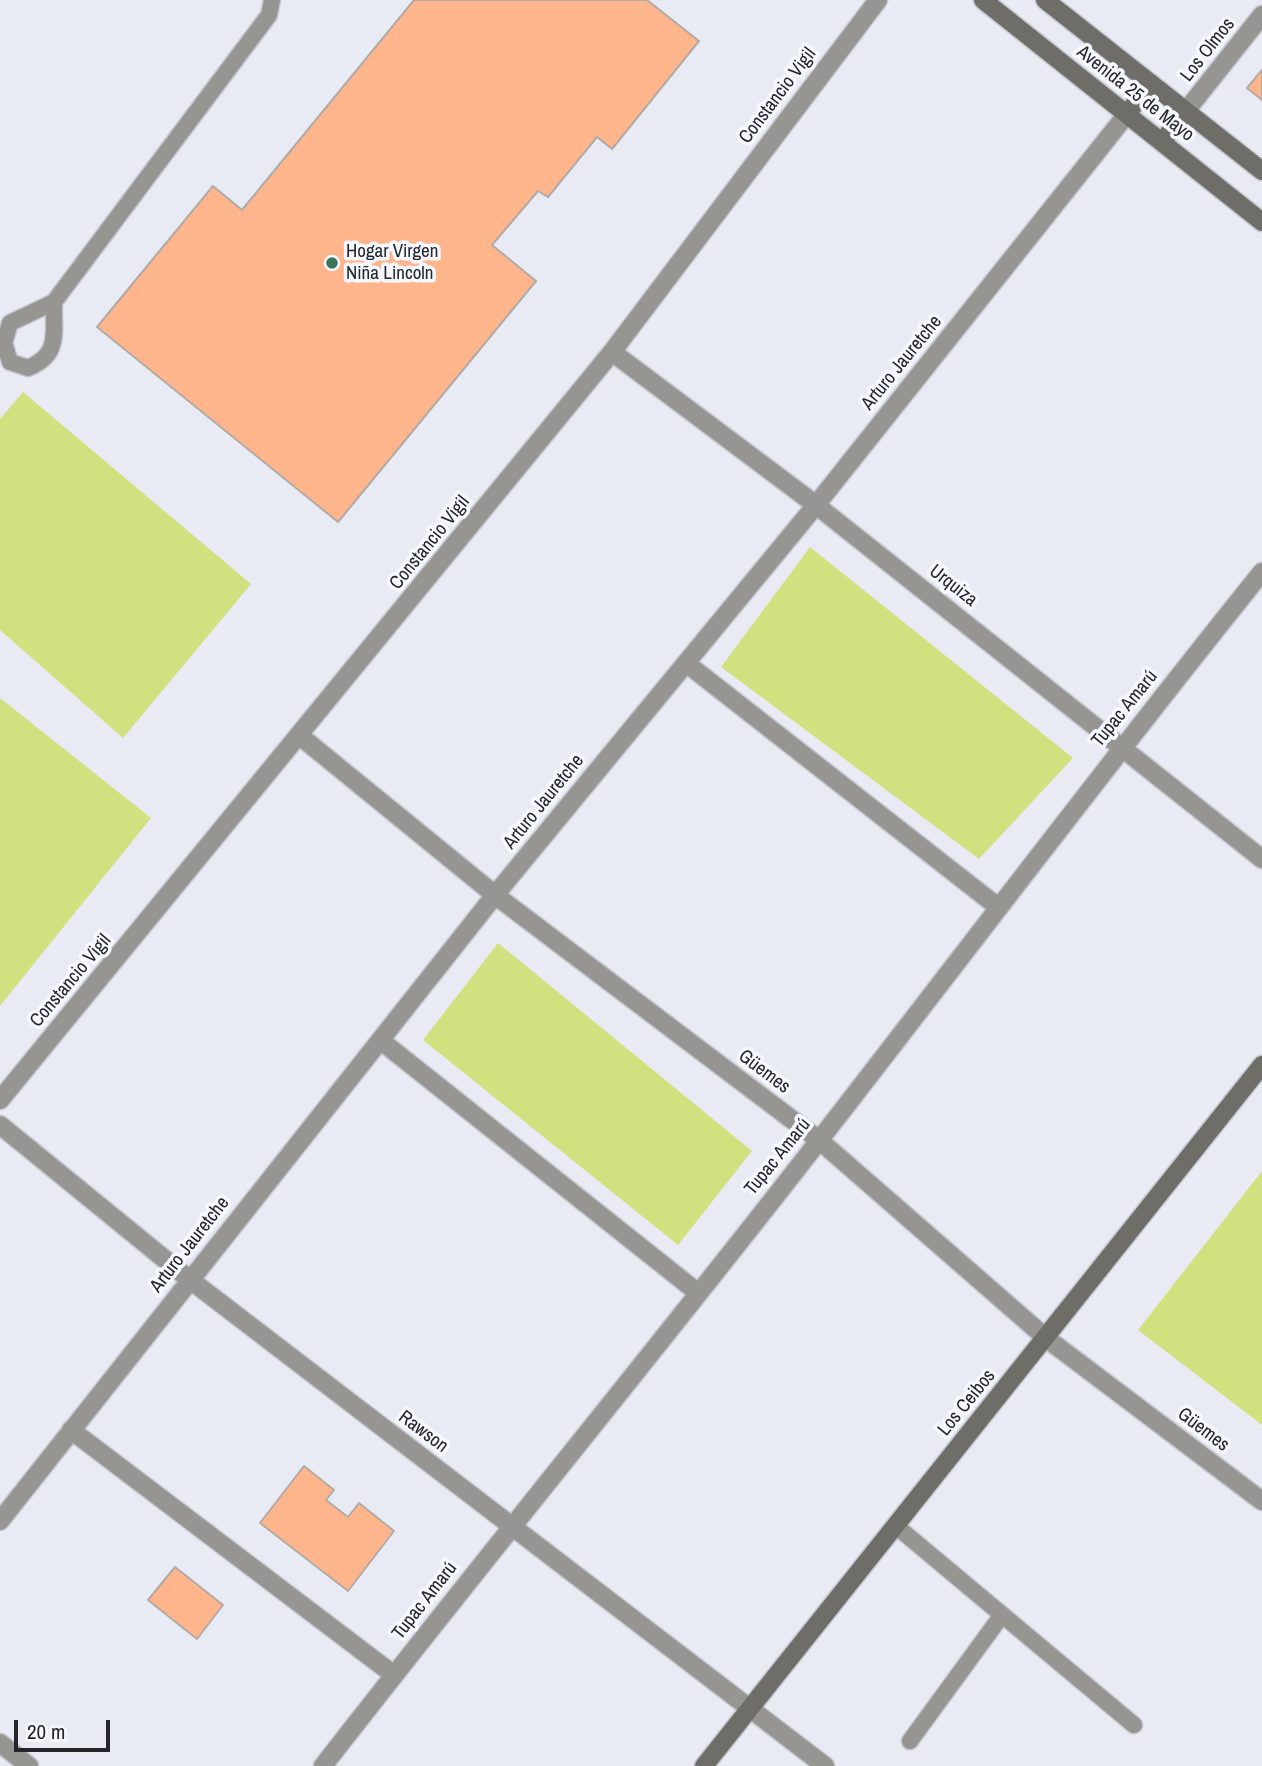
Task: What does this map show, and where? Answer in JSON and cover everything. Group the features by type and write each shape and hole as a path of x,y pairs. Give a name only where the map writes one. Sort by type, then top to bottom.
{"street":[{"name":"Constancio Vigil","path":"0,1100 612,352 877,0"},
{"name":"Avenida 25 de Mayo","path":"983,0 1262,222"},
{"name":"Avenida 25 de Mayo","path":"1045,0 1262,171"},
{"name":"Los Olmos","path":"1186,111 1262,15"},
{"path":"1127,114 1151,83"},
{"path":"1161,142 1186,111"},
{"name":"Arturo Jauretche","path":"0,1521 495,895 816,505 1127,114"},
{"name":"Urquiza","path":"612,352 816,505 1262,859"},
{"name":"Tupac Amarú","path":"323,1766 511,1525 819,1140 1122,746 1262,572"},
{"path":"686,663 998,907"},
{"name":"Güemes","path":"300,736 495,895 819,1140 1046,1338 1262,1502"},
{"path":"380,1040 697,1292"},
{"name":"Los Ceibos","path":"704,1766 1262,1065"},
{"name":"Rawson","path":"0,1125 189,1279 825,1766"},
{"path":"71,1430 394,1675"},
{"path":"0,1743 29,1766"}],"lane":[{"path":"54,302 269,15 272,0"},
{"path":"896,1526 1134,1725"},
{"path":"910,1741 1002,1615"}],"green space":[{"path":"23,392 251,584 123,738 0,630 0,419"},
{"path":"810,547 1073,758 979,859 721,667"},
{"path":"0,698 151,818 0,1006"},
{"path":"498,943 752,1151 678,1245 423,1040"},
{"path":"1262,1171 1262,1425 1138,1330"}],"building":[{"name":"Hogar Virgen Niña Lincoln","path":"414,0 647,0 699,41 612,149 597,137 548,197 538,191 492,245 536,281 338,522 97,327 213,186 242,210"},
{"path":"1262,70 1262,100 1247,88"},
{"path":"304,1466 334,1490 326,1500 348,1517 359,1503 394,1531 348,1591 260,1523"},
{"path":"175,1567 223,1605 197,1639 148,1600"}],"place":[{"name":"Hogar Virgen Niña Lincoln","path":"332,263"}]}
